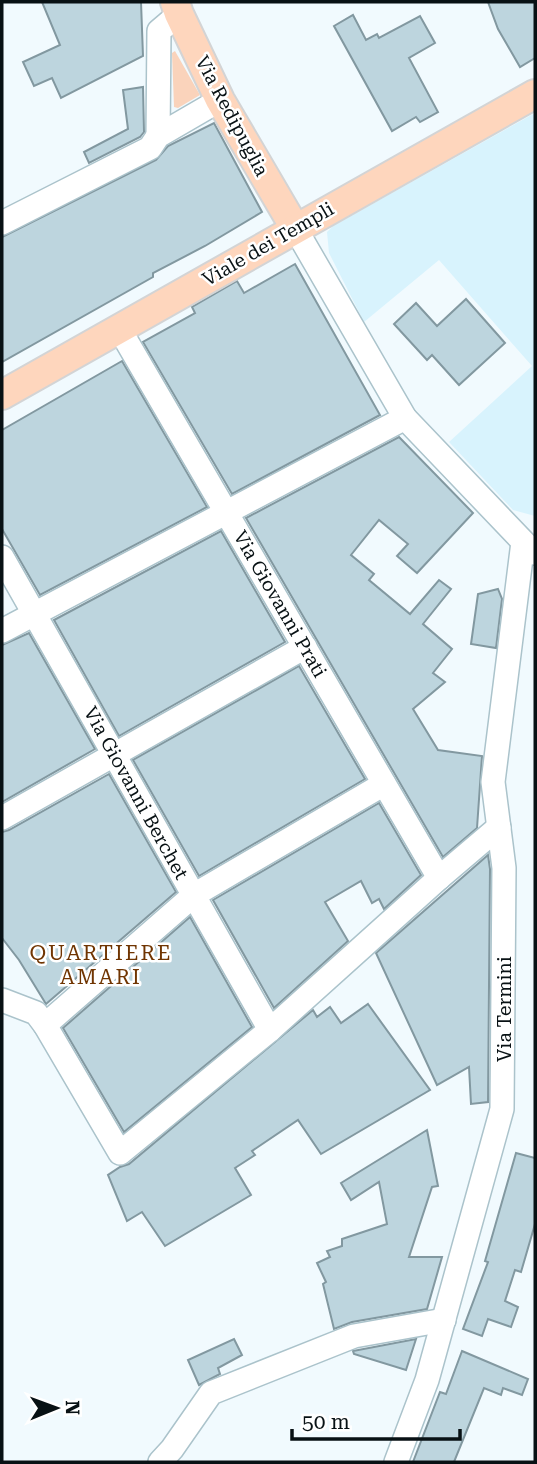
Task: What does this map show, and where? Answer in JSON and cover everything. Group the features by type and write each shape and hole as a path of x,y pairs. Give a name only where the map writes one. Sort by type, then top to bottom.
{"main road":[{"name":"Via Redipuglia","path":"177,8 220,100 295,228"},
{"name":"Viale dei Templi","path":"2,395 535,94"}],"street":[{"path":"158,136 159,31 177,8"},
{"path":"2,223 150,148 158,136 220,100"},
{"path":"295,228 405,418 529,548"},
{"name":"Via Giovanni Prati","path":"120,330 439,878"},
{"path":"2,631 405,418"},
{"name":"Via Termini","path":"396,1462 427,1380 502,1109 504,868 493,782 529,548"},
{"name":"Via Giovanni Berchet","path":"2,557 270,1030"},
{"path":"2,818 305,647"},
{"path":"46,1025 194,895 384,784"},
{"path":"2,1000 36,1013 46,1025 120,1153 270,1030 439,878 499,828"},
{"path":"160,1462 211,1393 354,1336 444,1320"}],"shaded area":[{"path":"175,51 200,95 178,108 174,107 172,53"},
{"path":"535,113 535,516 513,510 449,442 532,366 439,260 364,322 329,253 327,232 333,226"}],"building":[{"path":"42,2 141,2 143,56 61,98 52,78 34,86 23,62 60,45"},
{"path":"488,2 535,2 535,58 520,67 498,29"},
{"path":"353,15 366,40 377,34 379,38 420,16 435,43 409,58 438,112 420,122 416,117 392,131 334,26"},
{"path":"143,87 144,132 140,137 89,163 84,152 128,129 123,90"},
{"path":"214,123 262,212 2,362 2,237 156,160 168,146"},
{"path":"295,264 380,415 232,494 143,342 195,313 192,307 237,281 244,293"},
{"path":"466,299 505,343 459,385 432,355 427,360 394,324 416,303 437,326"},
{"path":"122,361 207,507 40,595 2,529 2,430"},
{"path":"399,437 473,513 417,573 397,556 408,544 379,520 351,555 374,574 369,580 410,614 439,580 451,589 423,624 452,649 433,673 445,682 413,709 438,750 482,756 477,828 443,857 246,518"},
{"path":"221,531 285,642 119,736 54,620"},
{"path":"498,589 502,599 496,648 471,644 478,594"},
{"path":"29,633 95,749 2,802 2,645"},
{"path":"299,666 365,779 199,876 133,760"},
{"path":"109,774 176,892 46,1004 2,938 2,832"},
{"path":"379,803 421,875 384,909 379,899 372,903 361,881 325,902 348,941 274,1008 213,900"},
{"path":"488,855 488,1102 471,1104 469,1067 437,1085 376,953"},
{"path":"190,917 252,1027 124,1132 63,1028"},
{"path":"368,1004 430,1090 321,1154 298,1120 252,1151 255,1155 235,1168 251,1195 165,1246 142,1212 127,1221 108,1175 129,1164 313,1010 317,1017 330,1007 341,1023"},
{"path":"427,1130 438,1186 432,1187 409,1257 442,1257 427,1309 352,1322 334,1329 323,1284 326,1282 317,1263 330,1257 327,1251 342,1246 342,1239 387,1224 379,1182 351,1200 341,1183"},
{"path":"516,1153 535,1158 535,1224 521,1272 515,1270 505,1301 518,1307 511,1327 488,1319 482,1336 463,1329 488,1262 485,1261"},
{"path":"234,1339 242,1355 218,1368 220,1374 199,1385 188,1360"},
{"path":"416,1339 406,1370 354,1354 353,1351"},
{"path":"462,1351 528,1379 522,1395 503,1388 501,1395 484,1388 454,1462 413,1462 440,1392 446,1394"}],"district":[{"name":"QUARTIERE AMARI","path":"101,965"}]}
